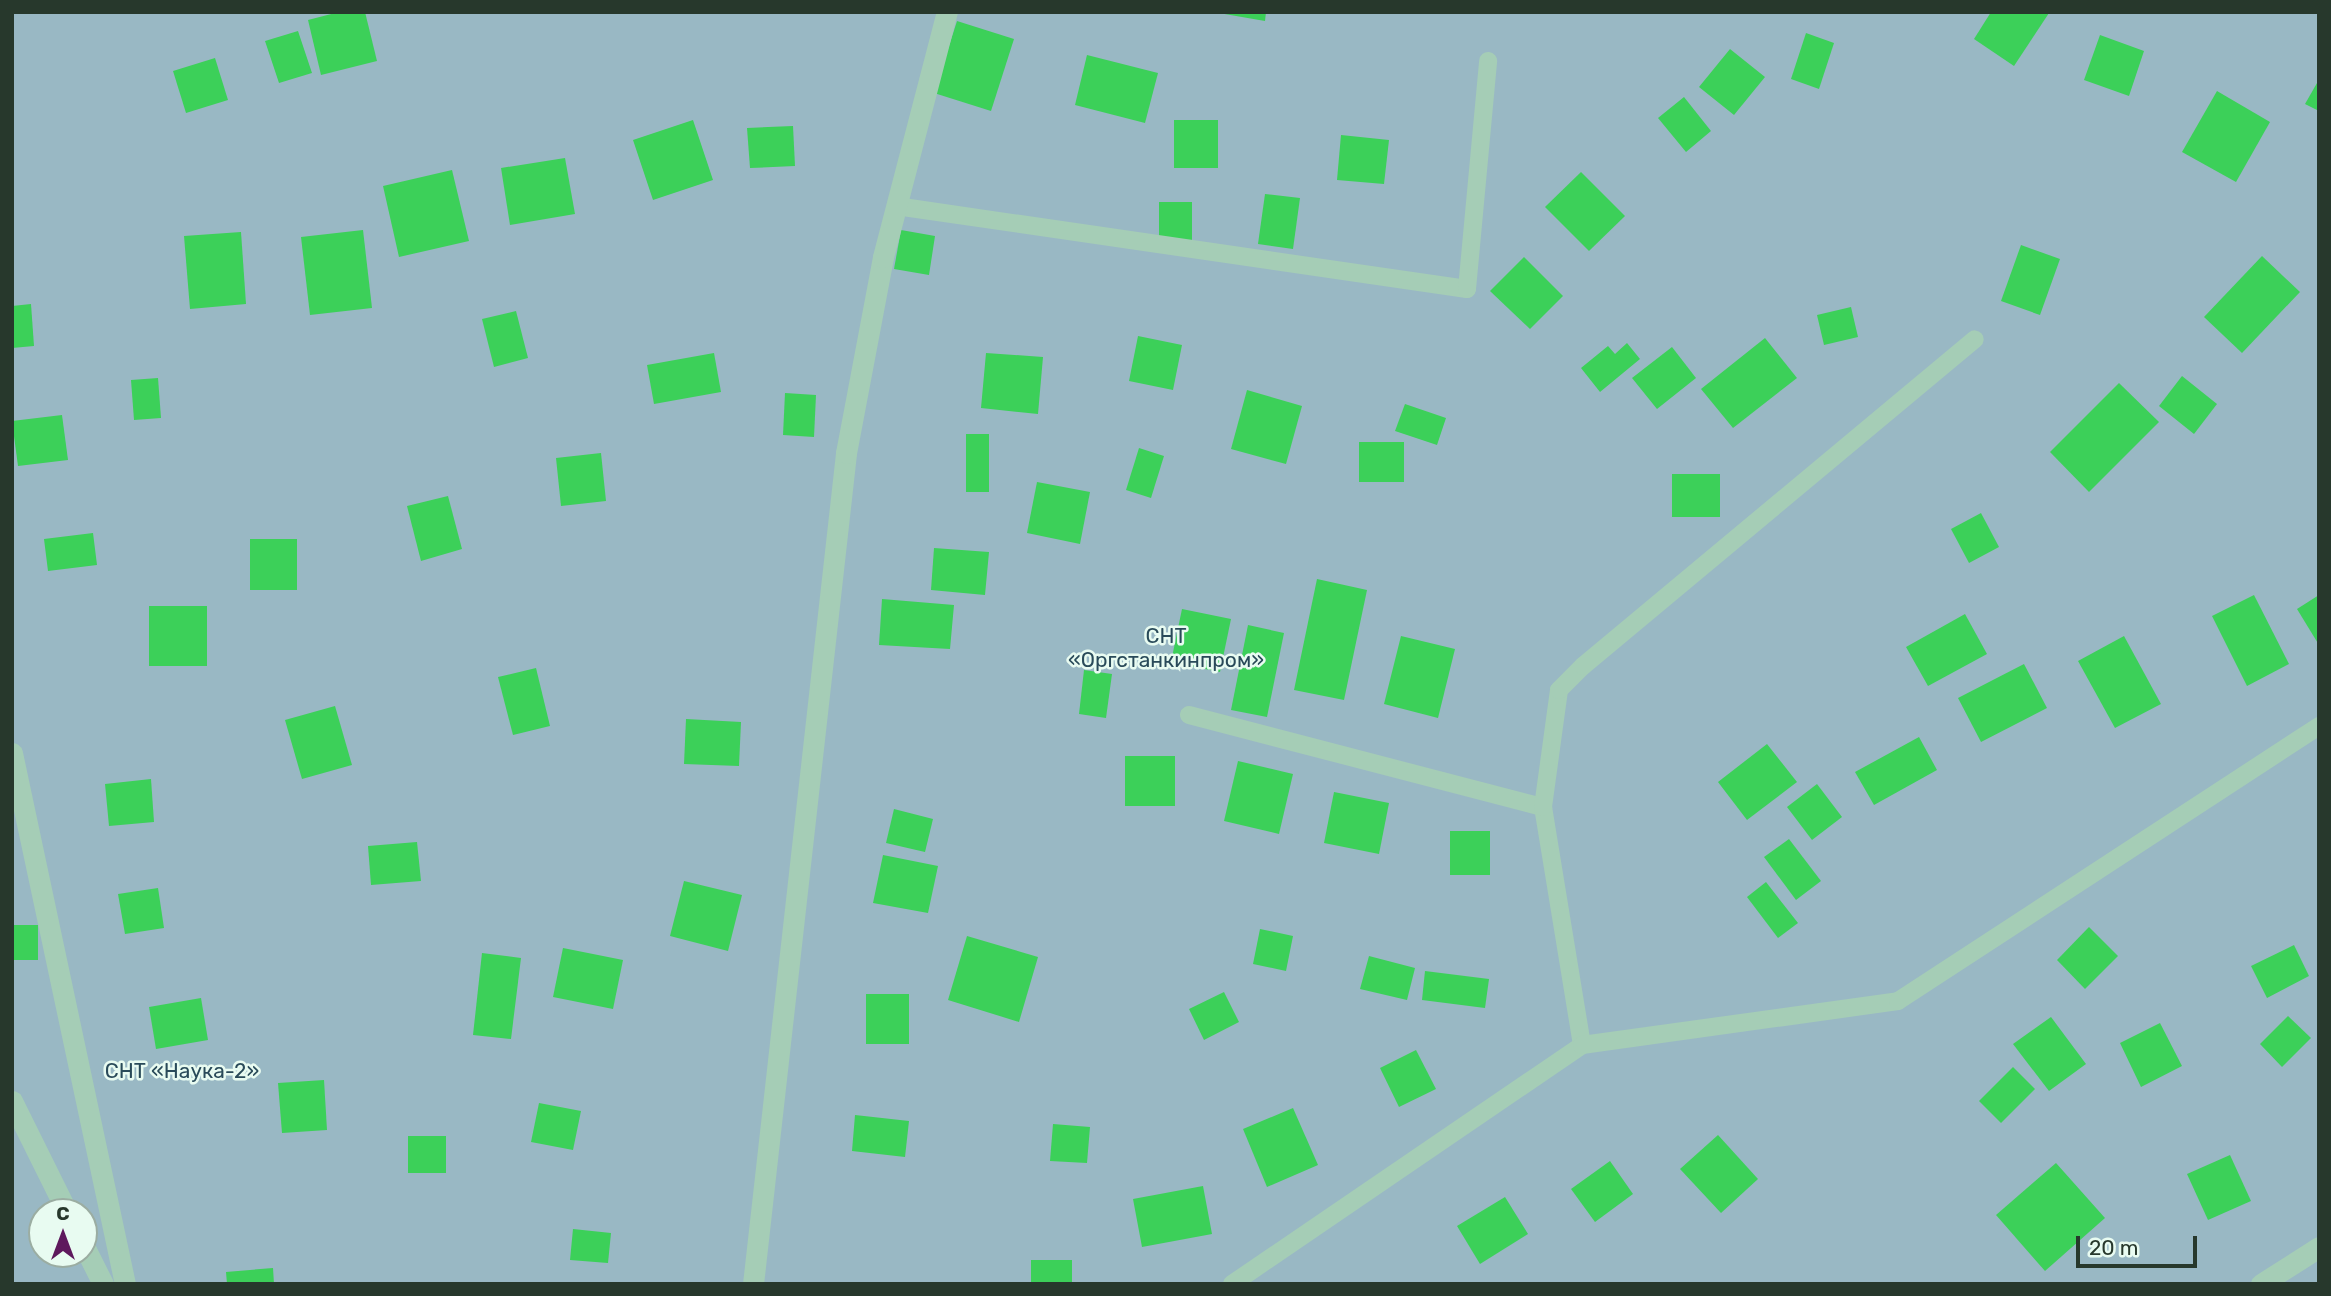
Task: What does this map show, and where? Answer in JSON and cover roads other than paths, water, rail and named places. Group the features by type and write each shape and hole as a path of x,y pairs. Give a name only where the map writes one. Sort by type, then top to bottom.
{"street":[{"path":"753,1284 846,453 883,257 947,12"},
{"path":"12,753 125,1284"},
{"path":"12,1101 60,1198"},
{"path":"2261,1284 2319,1247"},
{"path":"95,1268 103,1284"}],"lane":[{"path":"896,206 1467,289 1488,61"},
{"path":"1582,1045 1544,807 1559,690 1594,657 1975,340"},
{"path":"1189,715 1544,807"},
{"path":"1232,1284 1582,1045 1898,1001 2319,726"}],"park label":[{"name":"СНТ «Оргстанкинпром»","path":"1166,648"},
{"name":"СНТ «Наука-2»","path":"182,1071"}]}
